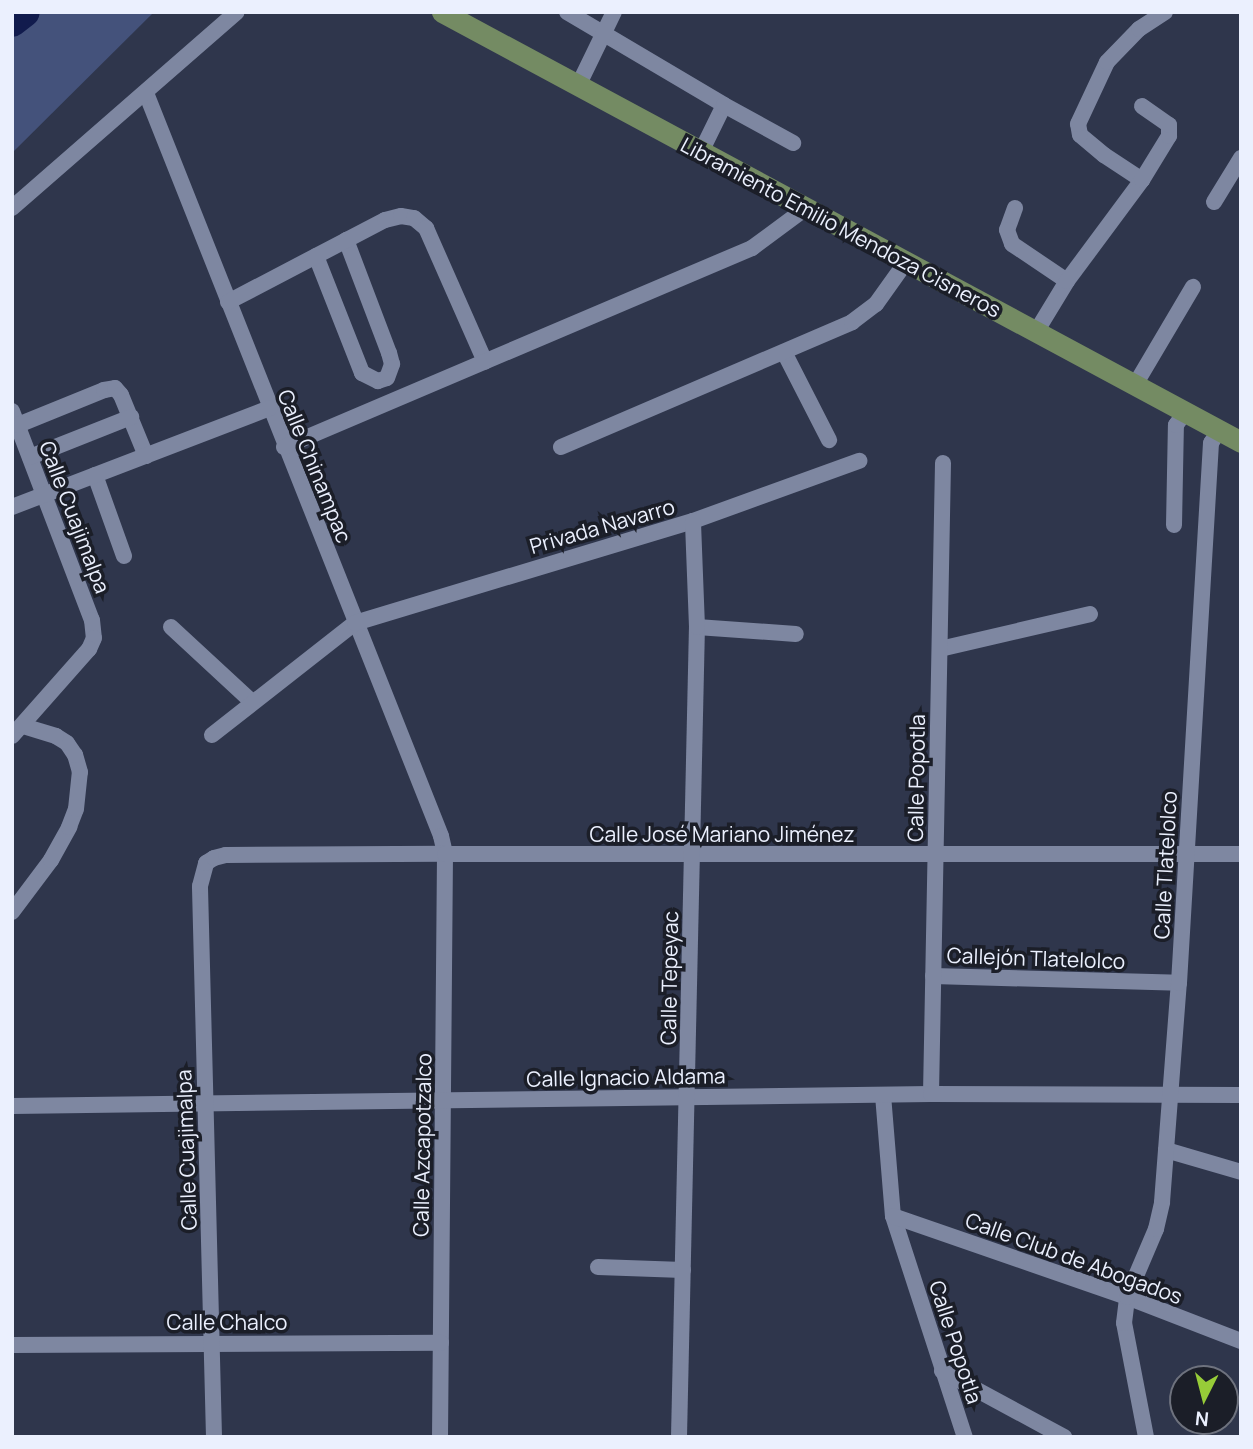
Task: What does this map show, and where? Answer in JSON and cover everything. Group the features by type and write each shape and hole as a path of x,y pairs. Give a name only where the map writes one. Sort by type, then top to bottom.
{"main road":[{"name":"Libramiento Emilio Mendoza Cisneros","path":"442,12 1241,442"}],"street":[{"path":"12,208 237,12"},
{"path":"567,12 793,144"},
{"path":"578,86 606,35 614,12"},
{"path":"1142,180 1080,135 1078,124 1107,62 1139,29 1164,12"},
{"name":"Calle Chinampac","path":"146,93 284,447 441,836 445,854"},
{"path":"701,152 724,105"},
{"path":"1036,332 1067,281 1142,180 1170,131 1163,120 1142,106"},
{"path":"1214,202 1241,158"},
{"path":"284,447 752,248 806,208"},
{"path":"1015,208 1007,230 1012,244 1067,281"},
{"path":"228,302 385,220 401,216 414,218 426,228 485,362"},
{"path":"316,256 362,373 378,382 387,378 392,364 389,353 346,240"},
{"path":"561,447 784,352 867,313 895,280 906,262"},
{"path":"1135,385 1193,287"},
{"path":"784,352 829,440"},
{"path":"15,418 110,388 118,390 146,456"},
{"path":"12,507 270,408"},
{"path":"1174,525 1177,425 1185,412"},
{"name":"Calle Cuajimalpa","path":"15,418 92,620 94,638 89,649 18,731"},
{"path":"30,457 131,418"},
{"name":"Calle Tlatelolco","path":"1127,1297 1156,1229 1172,1094 1211,443 1219,431"},
{"name":"Privada Navarro","path":"355,623 693,521 859,461"},
{"name":"Calle Popotla","path":"930,1094 943,463"},
{"path":"95,475 124,556"},
{"name":"Calle Tepeyac","path":"679,1437 697,627 693,521"},
{"path":"940,649 1090,614"},
{"path":"212,736 355,623"},
{"path":"172,626 252,702"},
{"path":"697,627 796,634"},
{"path":"12,912 51,860 69,827 76,809 80,772 75,755 67,743 56,736 18,731"},
{"name":"Calle Azcapotzalco","path":"440,1437 445,854"},
{"name":"Calle José Mariano Jiménez","path":"206,863 226,855 1241,854"},
{"name":"Calle Cuajimalpa","path":"206,863 200,886 214,1437"},
{"name":"Callejón Tlatelolco","path":"933,976 1180,983"},
{"name":"Calle Ignacio Aldama","path":"12,1106 930,1094 1241,1095"},
{"name":"Calle Popotla","path":"883,1095 893,1216 965,1437"},
{"path":"1166,1150 1241,1172"},
{"name":"Calle Club de Abogados","path":"893,1216 1127,1297 1241,1341"},
{"path":"598,1266 683,1270"},
{"path":"1127,1297 1125,1339 1146,1437"},
{"name":"Calle Chalco","path":"12,1345 441,1343"},
{"path":"942,1371 1064,1437"}],"shaded area":[{"path":"12,12 154,12 12,153"}],"waterway":[{"path":"12,22 25,12"}]}
